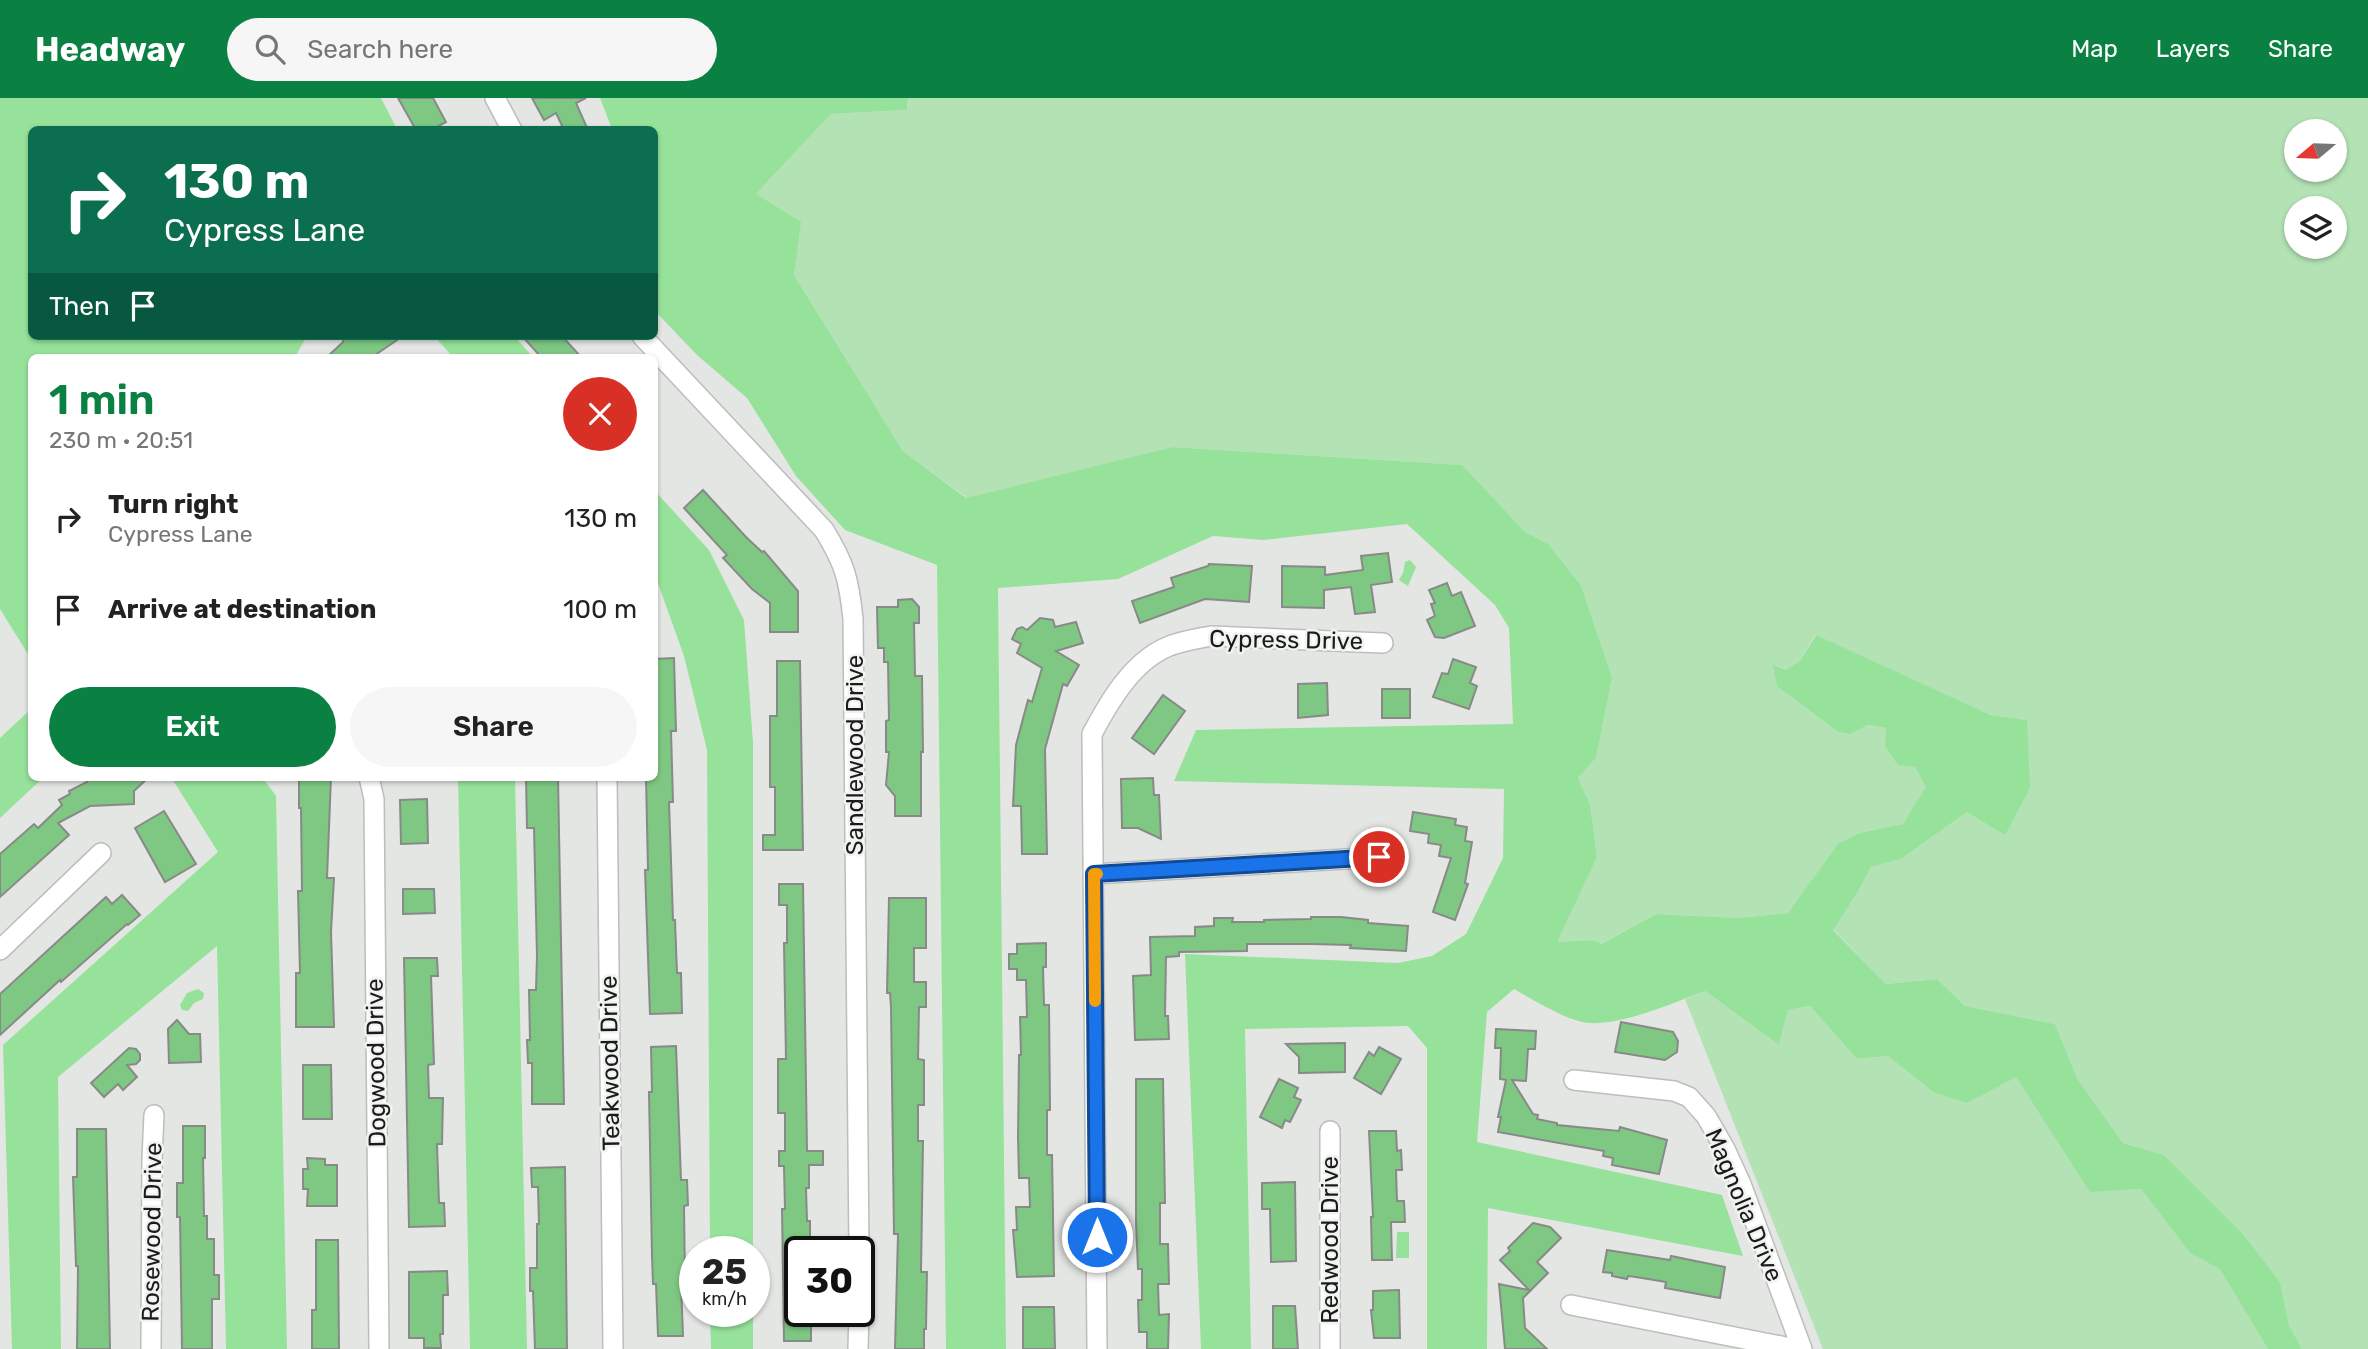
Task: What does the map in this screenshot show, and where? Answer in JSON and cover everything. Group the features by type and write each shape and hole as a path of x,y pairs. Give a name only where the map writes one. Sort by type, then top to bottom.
{"street":[{"path":"495,98 510,126"},
{"name":"Sandlewood Drive","path":"646,340 824,530 839,555 849,582 853,619 859,1236"},
{"name":"Cypress Drive","path":"1097,1349 1092,734 1107,706 1146,661 1165,648 1186,640 1211,636 1383,643"},
{"name":"Dogwood Drive","path":"370,781 374,799 379,1349"},
{"name":"Teakwood Drive","path":"607,781 613,1349"},
{"path":"0,950 101,853"},
{"path":"1094,874 1379,857"},
{"name":"Magnolia Drive","path":"1574,1080 1674,1091 1689,1097 1706,1116 1741,1184 1802,1349"},
{"name":"Rosewood Drive","path":"151,1349 154,1115"},
{"name":"Redwood Drive","path":"1329,1349 1330,1131"},
{"path":"1571,1305 1796,1349"},
{"path":"858,1349 859,1327"}],"shaded area":[{"path":"0,98 381,98 395,126 28,126 28,340 305,340 297,354 28,354 28,654 0,609"},
{"path":"600,98 908,98 907,110 831,114 756,194 801,222 794,275 903,451 966,498 1172,447 1462,465 1525,532 1548,544 1581,586 1612,678 1596,758 1578,778 1590,804 1597,857 1557,942 1592,940 1601,944 1656,914 1739,918 1788,913 1838,844 1859,833 1903,824 1926,787 1915,767 1898,765 1885,746 1886,728 1868,725 1850,734 1839,732 1777,686 1773,664 1785,670 1800,661 1816,635 1991,715 2027,720 2030,788 2005,835 1967,812 1901,859 1871,867 1833,930 1886,984 1937,979 1965,1006 2055,1024 2077,1078 2123,1143 2164,1155 2244,1235 2280,1282 2289,1325 2302,1349 2268,1349 2220,1269 2190,1253 2141,1189 2090,1192 2016,1077 1967,1103 1933,1092 1888,1056 1857,1059 1810,1006 1788,1010 1779,1045 1705,991 1632,1017 1589,1023 1561,1014 1514,989 1487,1012 1477,1142 1722,1195 1743,1256 1488,1208 1487,1349 1427,1349 1427,1048 1408,1026 1245,1029 1251,1349 1201,1349 1185,954 1398,963 1432,956 1466,934 1503,858 1504,789 1174,781 1196,730 1513,724 1509,628 1495,605 1407,524 1263,540 1213,536 1118,579 998,588 1006,1349 946,1349 937,565 845,530 796,476 747,398 697,355 658,314 658,126 611,126"},
{"path":"908,98 2368,98 2368,1349 2302,1349 2289,1325 2280,1282 2244,1235 2164,1155 2123,1143 2077,1078 2055,1024 1965,1006 1937,979 1886,984 1833,929 1871,867 1901,859 1967,812 2005,834 2027,720 1991,715 1815,635 1800,661 1785,670 1774,664 1850,734 1868,725 1886,728 1927,788 1903,824 1859,833 1839,844 1788,913 1739,918 1656,914 1600,944 1592,940 1556,942 1597,857 1590,804 1578,778 1596,758 1612,678 1548,544 1525,532 1461,465 1172,447 967,498 903,451 794,275 800,222 755,195 831,114 907,110"},
{"path":"438,340 518,340 530,354 450,354"},
{"path":"658,494 709,550 744,620 753,743 753,1236 710,1236 707,750 684,656 658,583"},
{"path":"1410,560 1416,567 1408,586 1399,580 1405,562"},
{"path":"28,712 28,781 40,781 0,818 0,738"},
{"path":"174,781 265,781 276,796 287,1349 226,1349 217,946 58,1077 61,1349 12,1349 3,1045 218,852"},
{"path":"458,781 515,781 527,1349 470,1349"},
{"path":"198,989 204,993 203,999 194,1003 188,1011 182,1010 180,1005 187,993"},
{"path":"1705,991 1779,1045 1788,1010 1810,1006 1857,1059 1888,1056 1933,1092 2016,1076 2090,1191 2141,1189 2190,1253 2220,1268 2268,1349 1823,1349 1685,999"},
{"path":"1397,1232 1409,1232 1409,1258 1396,1258"},
{"path":"710,1327 753,1327 753,1349 711,1349"}],"building":[{"path":"398,98 433,98 446,122 438,126 414,126"},
{"path":"532,98 586,98 576,103 586,126 562,126 556,113 544,120"},
{"path":"397,340 376,354 330,354 343,342"},
{"path":"526,340 566,340 578,354 538,354"},
{"path":"703,490 746,537 764,551 798,591 798,632 770,632 770,603 752,589 723,558 727,555 684,508"},
{"path":"1388,553 1392,582 1371,585 1375,612 1355,614 1351,587 1324,590 1324,608 1282,607 1282,566 1325,567 1325,575 1363,570 1361,556"},
{"path":"1209,564 1252,566 1249,602 1205,599 1140,623 1132,601 1174,587 1171,578"},
{"path":"1447,583 1452,596 1461,592 1475,626 1444,638 1435,637 1427,620 1435,616 1431,604 1435,603 1429,590"},
{"path":"912,599 919,607 919,623 914,623 915,676 922,676 921,816 895,816 895,796 886,785 889,752 886,752 886,721 889,720 888,662 884,662 884,648 878,648 877,607 898,607 898,600"},
{"path":"1040,618 1053,620 1055,627 1076,622 1083,643 1056,651 1079,665 1067,686 1063,684 1045,749 1047,854 1022,854 1021,806 1013,806 1016,745 1028,700 1032,702 1042,668 1017,653 1021,644 1012,639 1017,629 1022,627 1027,630"},
{"path":"674,658 676,731 671,731 673,802 669,802 673,920 677,973 681,973 682,1013 650,1014 645,870 648,870 646,781 658,781 658,659"},
{"path":"1453,659 1476,667 1470,683 1477,686 1469,709 1433,697 1442,673 1448,674"},
{"path":"777,661 800,661 803,850 763,850 763,835 775,835 775,787 770,787 770,716 777,716"},
{"path":"1327,683 1328,715 1298,718 1298,684"},
{"path":"1382,689 1410,689 1410,718 1382,718"},
{"path":"1163,695 1185,711 1154,754 1132,738"},
{"path":"1153,778 1154,795 1159,795 1161,839 1138,828 1122,828 1121,779"},
{"path":"145,781 134,791 134,804 90,806 58,823 69,835 0,897 0,854 34,824 38,828 62,805 59,800 70,794 69,791 87,782"},
{"path":"299,781 331,781 327,878 334,878 331,932 334,1027 296,1027 296,973 300,973 298,891 302,891"},
{"path":"526,781 558,781 564,1104 532,1104 532,1063 528,1063 527,1040 530,1040 529,990 536,990 537,956 534,828 527,828"},
{"path":"427,799 428,843 401,844 400,800"},
{"path":"164,811 196,864 165,882 135,828"},
{"path":"1413,812 1456,819 1455,825 1467,827 1465,841 1472,842 1465,883 1468,884 1455,920 1433,912 1451,858 1439,856 1441,845 1428,843 1429,834 1410,831"},
{"path":"779,884 803,884 807,1151 823,1151 823,1165 809,1165 809,1188 806,1188 810,1236 784,1236 784,1327 811,1327 811,1341 784,1341 782,1209 785,1209 784,1166 779,1166 779,1151 785,1151 785,1113 778,1113 778,1059 786,1059 784,943 787,943 787,905 779,905"},
{"path":"403,889 434,889 435,913 403,914"},
{"path":"122,895 140,915 61,982 60,980 0,1035 0,994 106,897 112,904"},
{"path":"889,898 926,898 926,948 914,948 914,982 926,982 926,1007 919,1007 918,1059 924,1060 924,1105 918,1105 918,1141 923,1141 921,1272 927,1272 924,1349 895,1349 898,1234 894,1234 891,1007 890,993 887,993"},
{"path":"1341,917 1368,920 1368,923 1408,926 1406,951 1350,948 1351,945 1247,944 1247,951 1179,952 1179,956 1166,957 1165,1016 1168,1016 1169,1039 1135,1040 1133,976 1151,975 1150,937 1195,936 1195,927 1214,926 1214,918 1233,918 1232,922 1264,922"},
{"path":"1046,943 1046,967 1043,967 1044,1005 1049,1005 1050,1110 1047,1110 1047,1155 1052,1155 1054,1276 1017,1277 1013,1230 1017,1230 1016,1207 1030,1207 1029,1178 1019,1178 1018,1137 1020,1017 1027,1017 1026,980 1017,980 1017,969 1009,969 1009,954 1017,954 1017,944"},
{"path":"404,958 437,958 438,976 431,976 434,1064 428,1065 429,1098 443,1098 442,1144 437,1144 439,1203 444,1203 445,1226 409,1227"},
{"path":"177,1020 189,1034 200,1034 201,1062 169,1063 168,1029"},
{"path":"1621,1022 1673,1032 1678,1041 1677,1052 1665,1060 1615,1052"},
{"path":"1496,1029 1536,1031 1535,1049 1528,1049 1526,1081 1512,1080 1533,1114 1538,1115 1537,1119 1557,1125 1619,1131 1620,1127 1667,1140 1659,1174 1612,1165 1613,1158 1603,1156 1604,1151 1498,1132 1501,1117 1498,1117 1506,1080 1500,1079 1501,1048 1495,1048"},
{"path":"1345,1043 1345,1072 1299,1073 1299,1057 1286,1044"},
{"path":"676,1046 681,1180 687,1180 688,1205 684,1206 684,1236 679,1236 679,1327 683,1327 683,1336 658,1336 652,1256 649,1092 652,1092 651,1047"},
{"path":"1379,1047 1401,1059 1381,1094 1354,1078 1369,1052 1374,1056"},
{"path":"129,1048 136,1049 140,1054 140,1060 136,1064 127,1065 137,1077 123,1090 118,1084 104,1097 91,1083"},
{"path":"303,1065 331,1065 332,1119 303,1119"},
{"path":"1136,1079 1163,1079 1165,1203 1160,1203 1160,1244 1168,1244 1169,1284 1158,1284 1159,1315 1169,1314 1168,1349 1147,1349 1147,1332 1139,1332 1138,1300 1142,1300 1142,1269 1138,1269 1136,1223"},
{"path":"1279,1079 1298,1088 1294,1097 1301,1100 1290,1122 1285,1120 1282,1128 1260,1117"},
{"path":"183,1126 205,1126 204,1216 207,1216 207,1239 214,1239 214,1275 219,1275 219,1299 212,1299 212,1349 182,1349 177,1183 183,1183"},
{"path":"77,1129 106,1129 110,1349 77,1349 78,1266 73,1177 77,1177"},
{"path":"1369,1131 1396,1131 1397,1151 1401,1150 1402,1170 1396,1170 1397,1201 1404,1201 1405,1222 1391,1222 1392,1260 1372,1260"},
{"path":"307,1158 325,1159 325,1165 337,1165 337,1206 307,1206 308,1189 303,1189 303,1169 308,1169"},
{"path":"565,1167 567,1349 535,1349 530,1268 537,1268 539,1224 538,1187 532,1187 531,1168"},
{"path":"1295,1182 1296,1261 1271,1262 1270,1209 1262,1209 1262,1183"},
{"path":"1533,1223 1550,1227 1561,1238 1537,1262 1548,1273 1523,1298 1525,1328 1547,1349 1505,1349 1499,1284 1529,1290 1500,1260"},
{"path":"316,1240 338,1240 339,1349 312,1349 312,1310 316,1310"},
{"path":"1607,1250 1670,1260 1671,1256 1725,1267 1720,1298 1665,1288 1666,1282 1612,1276 1612,1273 1603,1272"},
{"path":"447,1271 448,1295 443,1295 441,1348 424,1348 424,1338 409,1338 409,1272"},
{"path":"1399,1290 1400,1338 1374,1338 1371,1310 1373,1291"},
{"path":"1273,1306 1295,1306 1298,1349 1273,1349"},
{"path":"1023,1307 1054,1307 1055,1349 1023,1349"}],"slow traffic":[{"path":"1095,1001 1094,874 1097,874"}],"route":[{"path":"1097,1237 1094,874 1379,857"}]}
